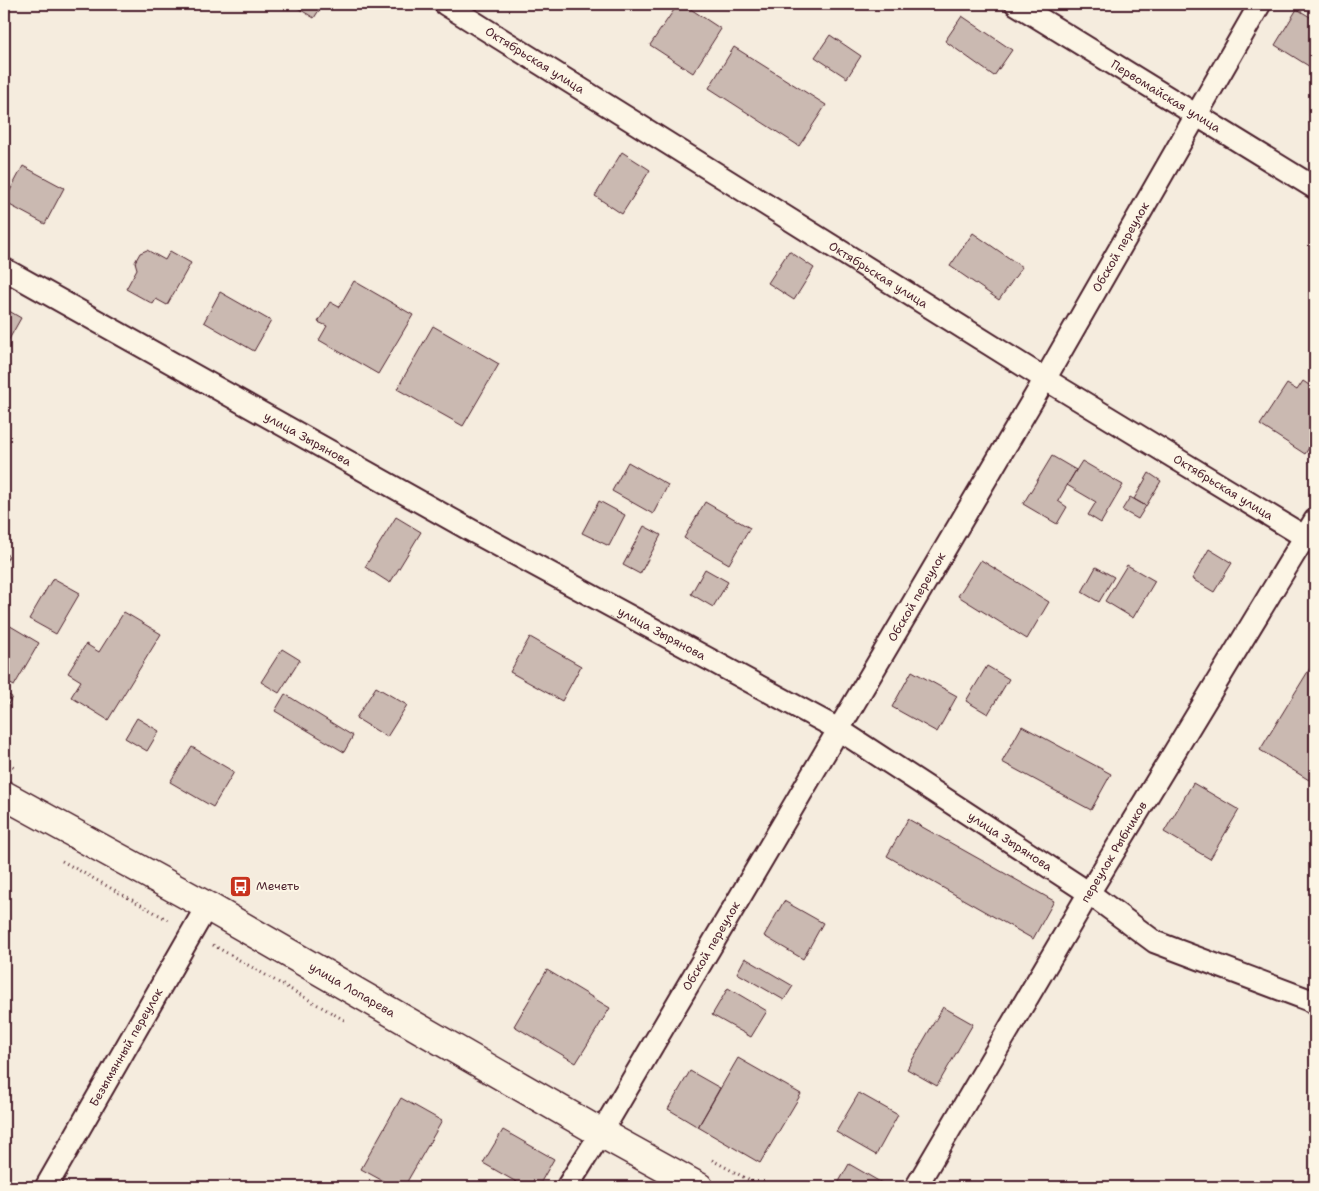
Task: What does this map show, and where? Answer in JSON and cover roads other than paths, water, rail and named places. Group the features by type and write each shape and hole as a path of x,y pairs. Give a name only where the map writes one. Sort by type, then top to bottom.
{"main road":[{"name":"улица Лопарева","path":"4,795 207,906 699,1187"}],"street":[{"name":"Октябрьская улица","path":"445,4 1045,379 1312,534"},
{"name":"Первомайская улица","path":"1016,4 1315,188"},
{"name":"Обской переулок","path":"567,1187 1045,379 1260,4"},
{"name":"улица Зырянова","path":"4,268 474,532 838,729 1089,893 1155,942 1309,1000 1315,1004"},
{"name":"переулок Рыбников","path":"916,1187 1089,893 1312,534"},
{"name":"Безымянный переулок","path":"46,1187 207,906"}],"place":[{"name":"Мечеть","path":"240,886"}]}
